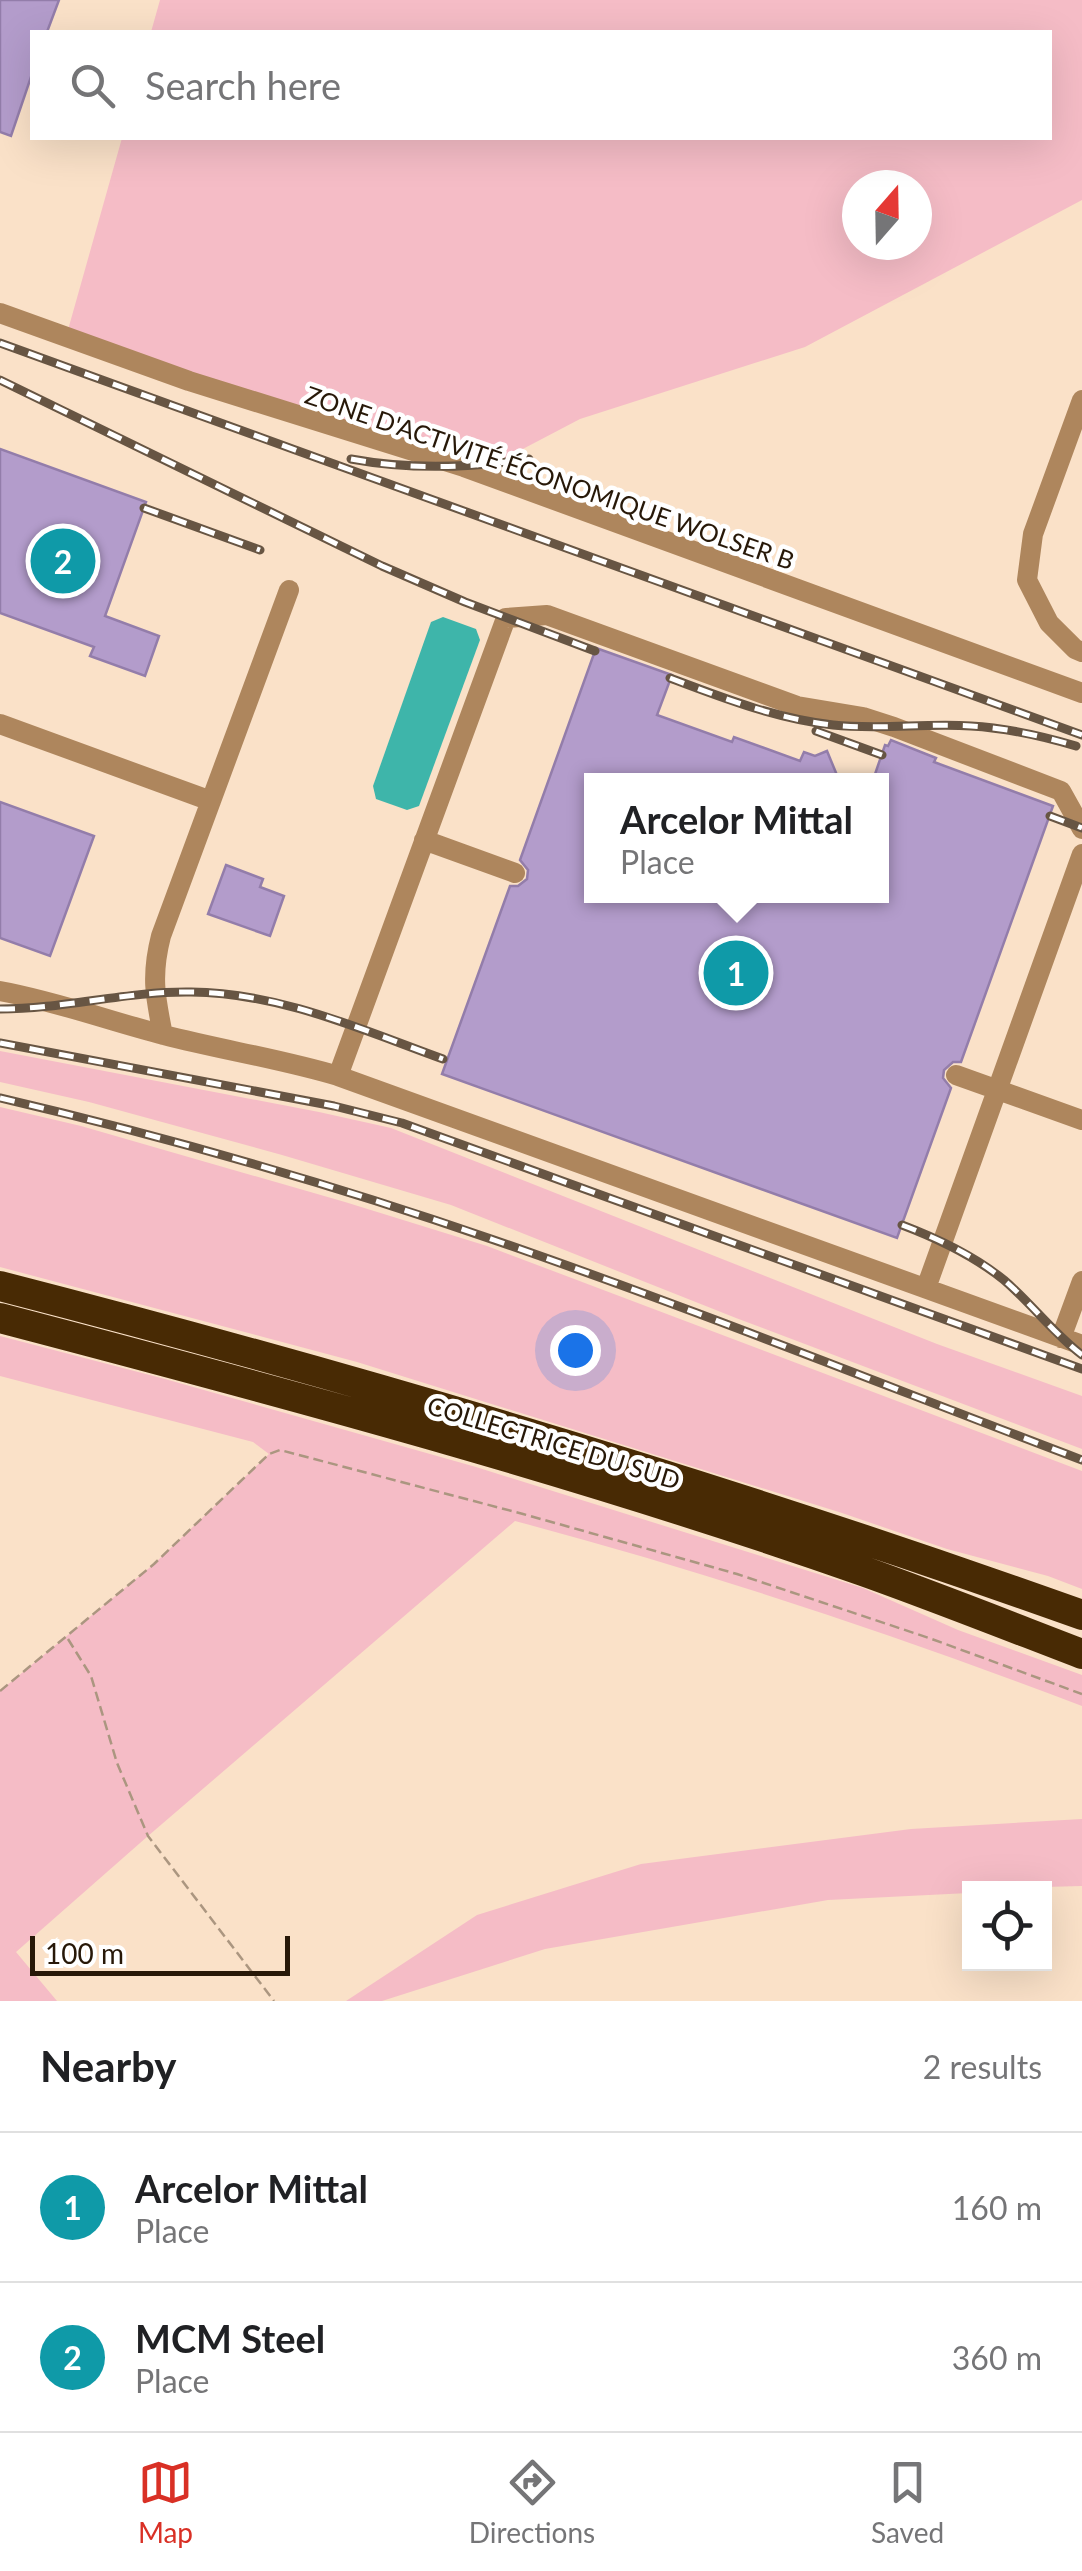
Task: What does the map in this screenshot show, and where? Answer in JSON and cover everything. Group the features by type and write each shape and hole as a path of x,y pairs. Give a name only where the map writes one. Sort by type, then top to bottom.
{"highway":[{"name":"COLLECTRICE DU SUD","path":"0,1286 166,1328 493,1421 930,1560 1082,1615"},
{"name":"COLLECTRICE DU SUD","path":"0,1318 480,1449 864,1572 1082,1654"}],"street":[{"name":"ZONE D'ACTIVITÉ ÉCONOMIQUE WOLSER B","path":"0,313 189,381 464,468 1082,692"},
{"path":"1082,400 1033,534 1027,580 1049,624 1082,652"},
{"path":"163,1035 154,963 161,936 289,590"},
{"path":"338,1076 506,618 547,614 797,706 863,717 1061,790 1082,829"},
{"path":"0,724 211,801"},
{"path":"424,840 515,873"},
{"path":"926,1288 1082,854"},
{"path":"0,991 338,1076 1082,1345"},
{"path":"956,1075 1082,1120"},
{"path":"1061,1338 1082,1281"}],"path":[{"path":"0,1691 189,1532 269,1454 280,1450 737,1574 1082,1694"},
{"path":"68,1637 90,1676 117,1763 148,1836 274,2001"}],"shaded area":[{"path":"160,0 1082,0 1082,200 805,347 580,419 492,465 66,337 121,140 1052,140 1052,30 152,30"},
{"path":"0,1051 391,1128 937,1344 1082,1396 1082,1449 451,1205 89,1102 0,1082"},
{"path":"0,1107 81,1126 487,1246 1082,1471 1082,1589 357,1362 0,1267"},
{"path":"0,1336 476,1467 863,1588 958,1630 1082,1675 1082,1706 801,1606 515,1521 16,1952 57,2001 0,2001 0,1691 154,1564 269,1454 253,1442 0,1376"},
{"path":"1082,1819 1082,1886 1052,1887 1052,1881 962,1881 962,1893 828,1900 545,1949 382,2001 346,2001 477,1915 641,1864 911,1829"}],"water":[{"path":"443,617 476,629 480,640 419,806 407,810 376,799 373,786 431,622"}],"building":[{"path":"0,0 59,0 48,30 30,30 30,80 11,136 0,132"},
{"path":"0,449 146,502 105,616 159,636 145,676 90,656 94,647 0,613"},
{"path":"596,648 672,675 657,715 800,761 804,752 815,756 827,751 836,773 584,773 584,903 889,903 889,773 875,773 885,745 891,740 936,758 934,762 1053,806 961,1062 953,1062 944,1070 943,1078 951,1088 897,1238 442,1074 510,886 518,886 527,879 528,870 520,860"},
{"path":"0,802 94,836 50,956 0,938"},
{"path":"226,865 263,879 260,887 284,896 270,936 208,914"}],"railway":[{"path":"0,343 1082,735"},
{"path":"0,380 382,566 595,651"},
{"path":"351,459 440,466 529,459"},
{"path":"144,508 260,550"},
{"path":"670,678 750,707 812,722 984,727 1076,746"},
{"path":"816,731 882,755"},
{"path":"1050,816 1082,828"},
{"path":"0,1009 167,992 224,994 320,1015 443,1059"},
{"path":"0,1043 334,1106 402,1123 1082,1369"},
{"path":"0,1098 249,1163 433,1219 642,1293 1082,1460"},
{"path":"902,1225 955,1248 992,1271 1082,1355"}],"place":[{"name":"MCM Steel","path":"63,561"},
{"name":"Arcelor Mittal","path":"736,973"}]}
